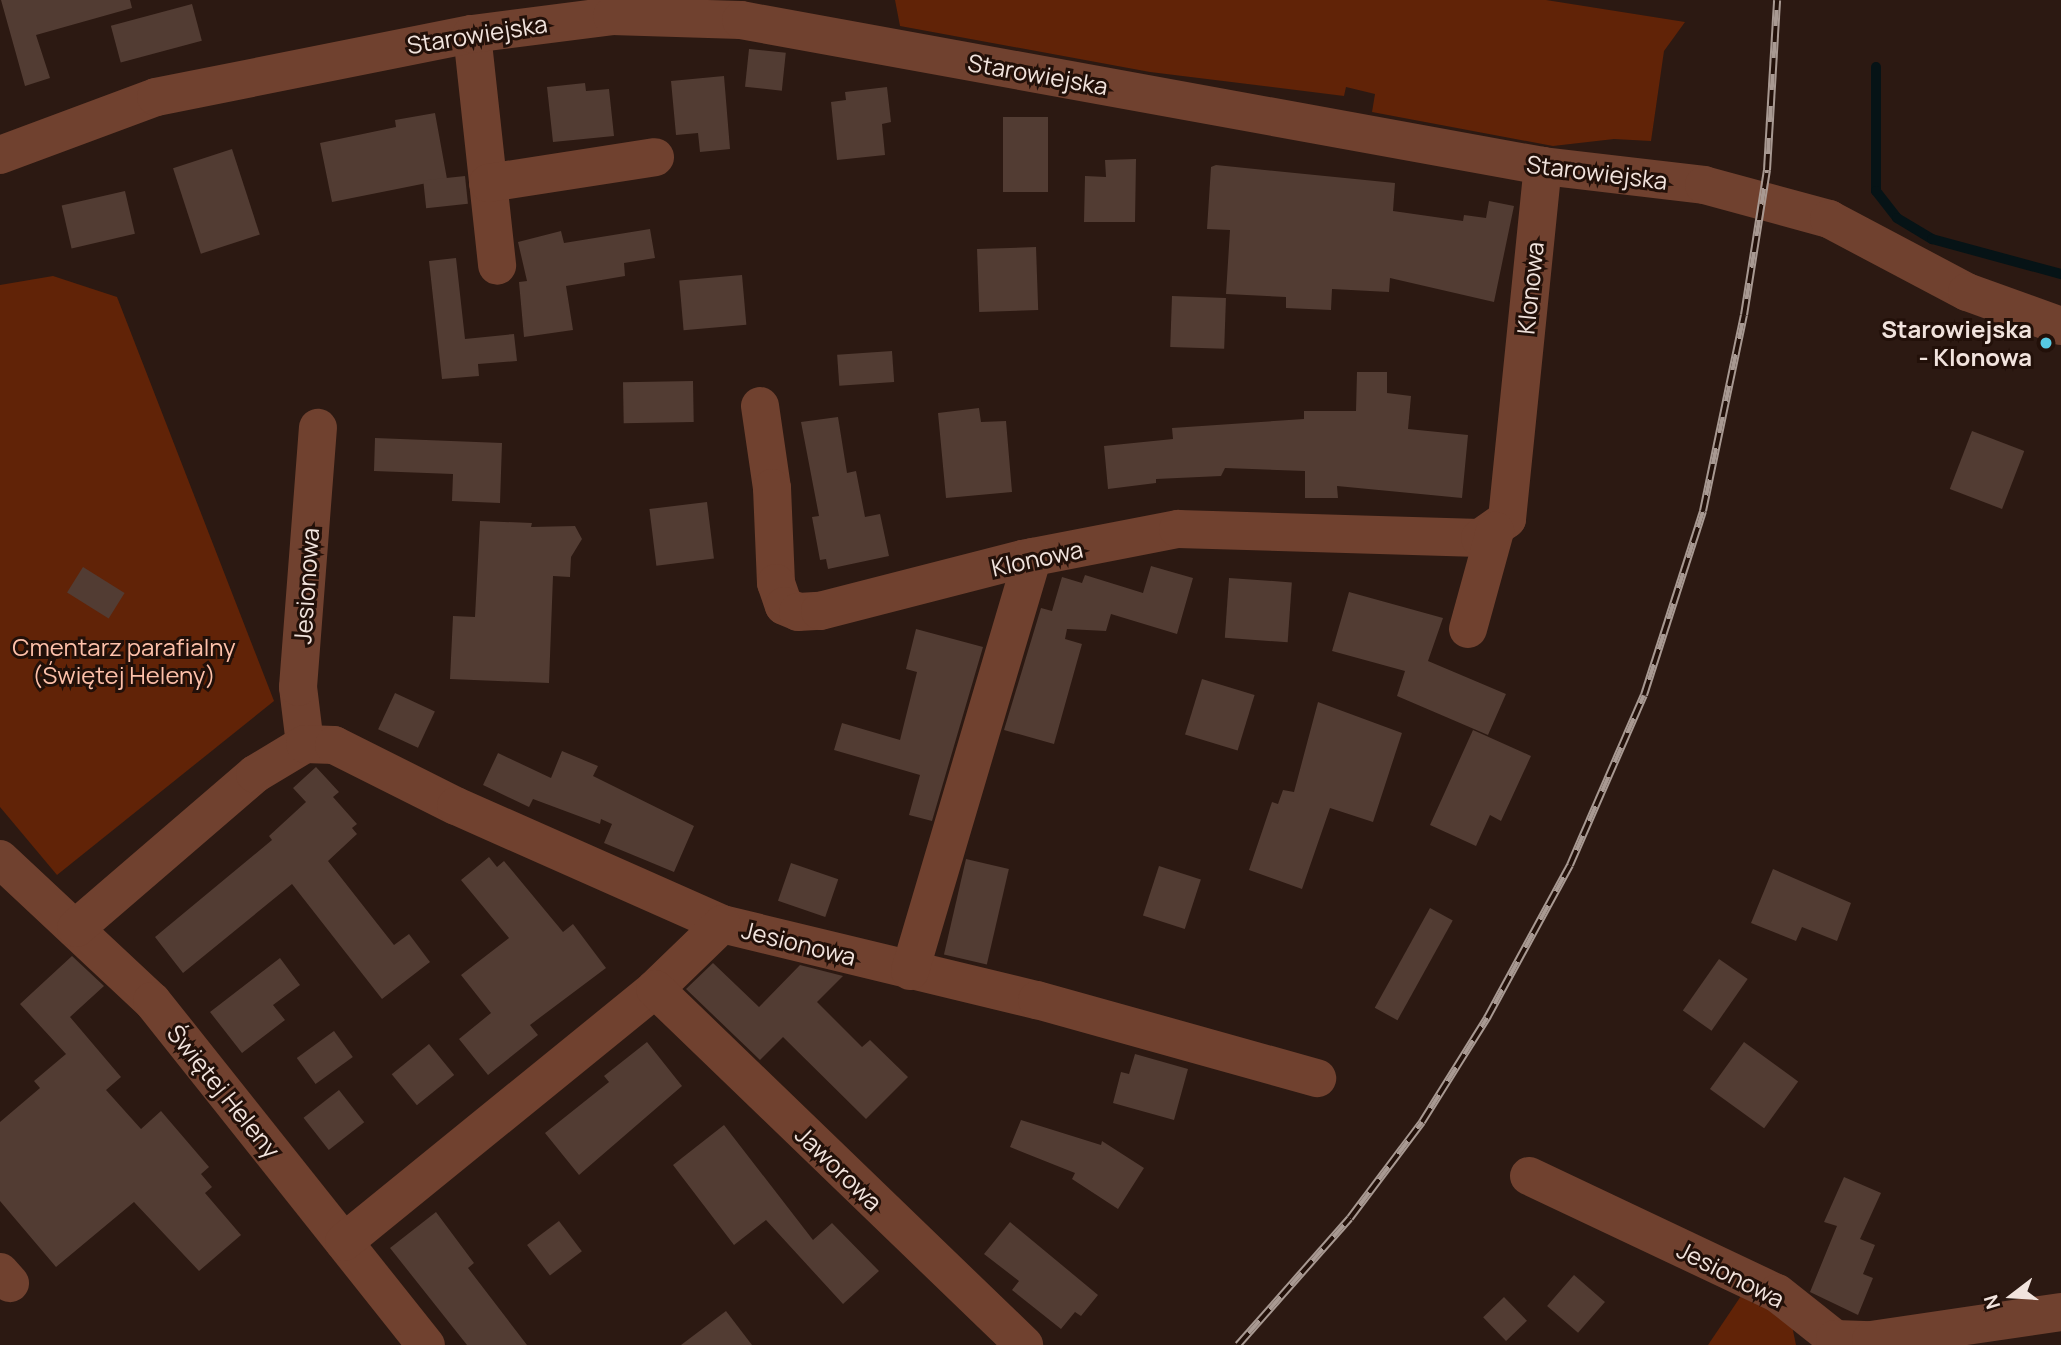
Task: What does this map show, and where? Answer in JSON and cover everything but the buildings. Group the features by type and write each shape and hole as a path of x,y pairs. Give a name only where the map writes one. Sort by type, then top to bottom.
{"street":[{"name":"Starowiejska","path":"0,155 156,97 614,8 741,20 1543,166 1704,185 1829,219 1967,292 2061,326"},
{"path":"472,34 498,266"},
{"path":"488,183 655,157"},
{"name":"Klonowa","path":"760,406 772,488 776,583 784,606 798,612 820,611 1033,557 1178,529 1480,538 1495,531 1507,519 1543,166"},
{"name":"Jesionowa","path":"318,428 299,687 305,744 334,745 456,806 722,924 1037,1000 1317,1079"},
{"name":"Klonowa","path":"1468,629 1495,531"},
{"path":"911,971 1033,557"},
{"path":"76,928 256,774 305,744"},
{"name":"Świętej Heleny","path":"0,859 152,1001 426,1345"},
{"path":"344,1242 655,989 722,924"},
{"name":"Jaworowa","path":"655,989 1024,1345"},
{"name":"Jesionowa","path":"1529,1176 1777,1293 1834,1342 1871,1340 2061,1312"}],"green space":[{"path":"895,0 1546,0 1685,22 1664,51 1651,141 1614,139 1553,146 1372,112 1375,94 1346,87 1344,96 1150,72 900,26"},
{"name":"Cmentarz parafialny (Świętej Heleny)","path":"53,276 117,297 274,701 57,875 0,807 0,285"},
{"path":"1743,1293 1791,1321 1796,1345 1708,1345"}],"waterway":[{"path":"1876,67 1876,191 1897,218 1932,239 2061,274"}],"railway":[{"path":"1238,1345 1350,1218 1422,1122 1487,1018 1570,865 1644,695 1703,511 1744,315 1767,170 1777,0"}],"place":[{"name":"Starowiejska - Klonowa","path":"2046,343"}]}
